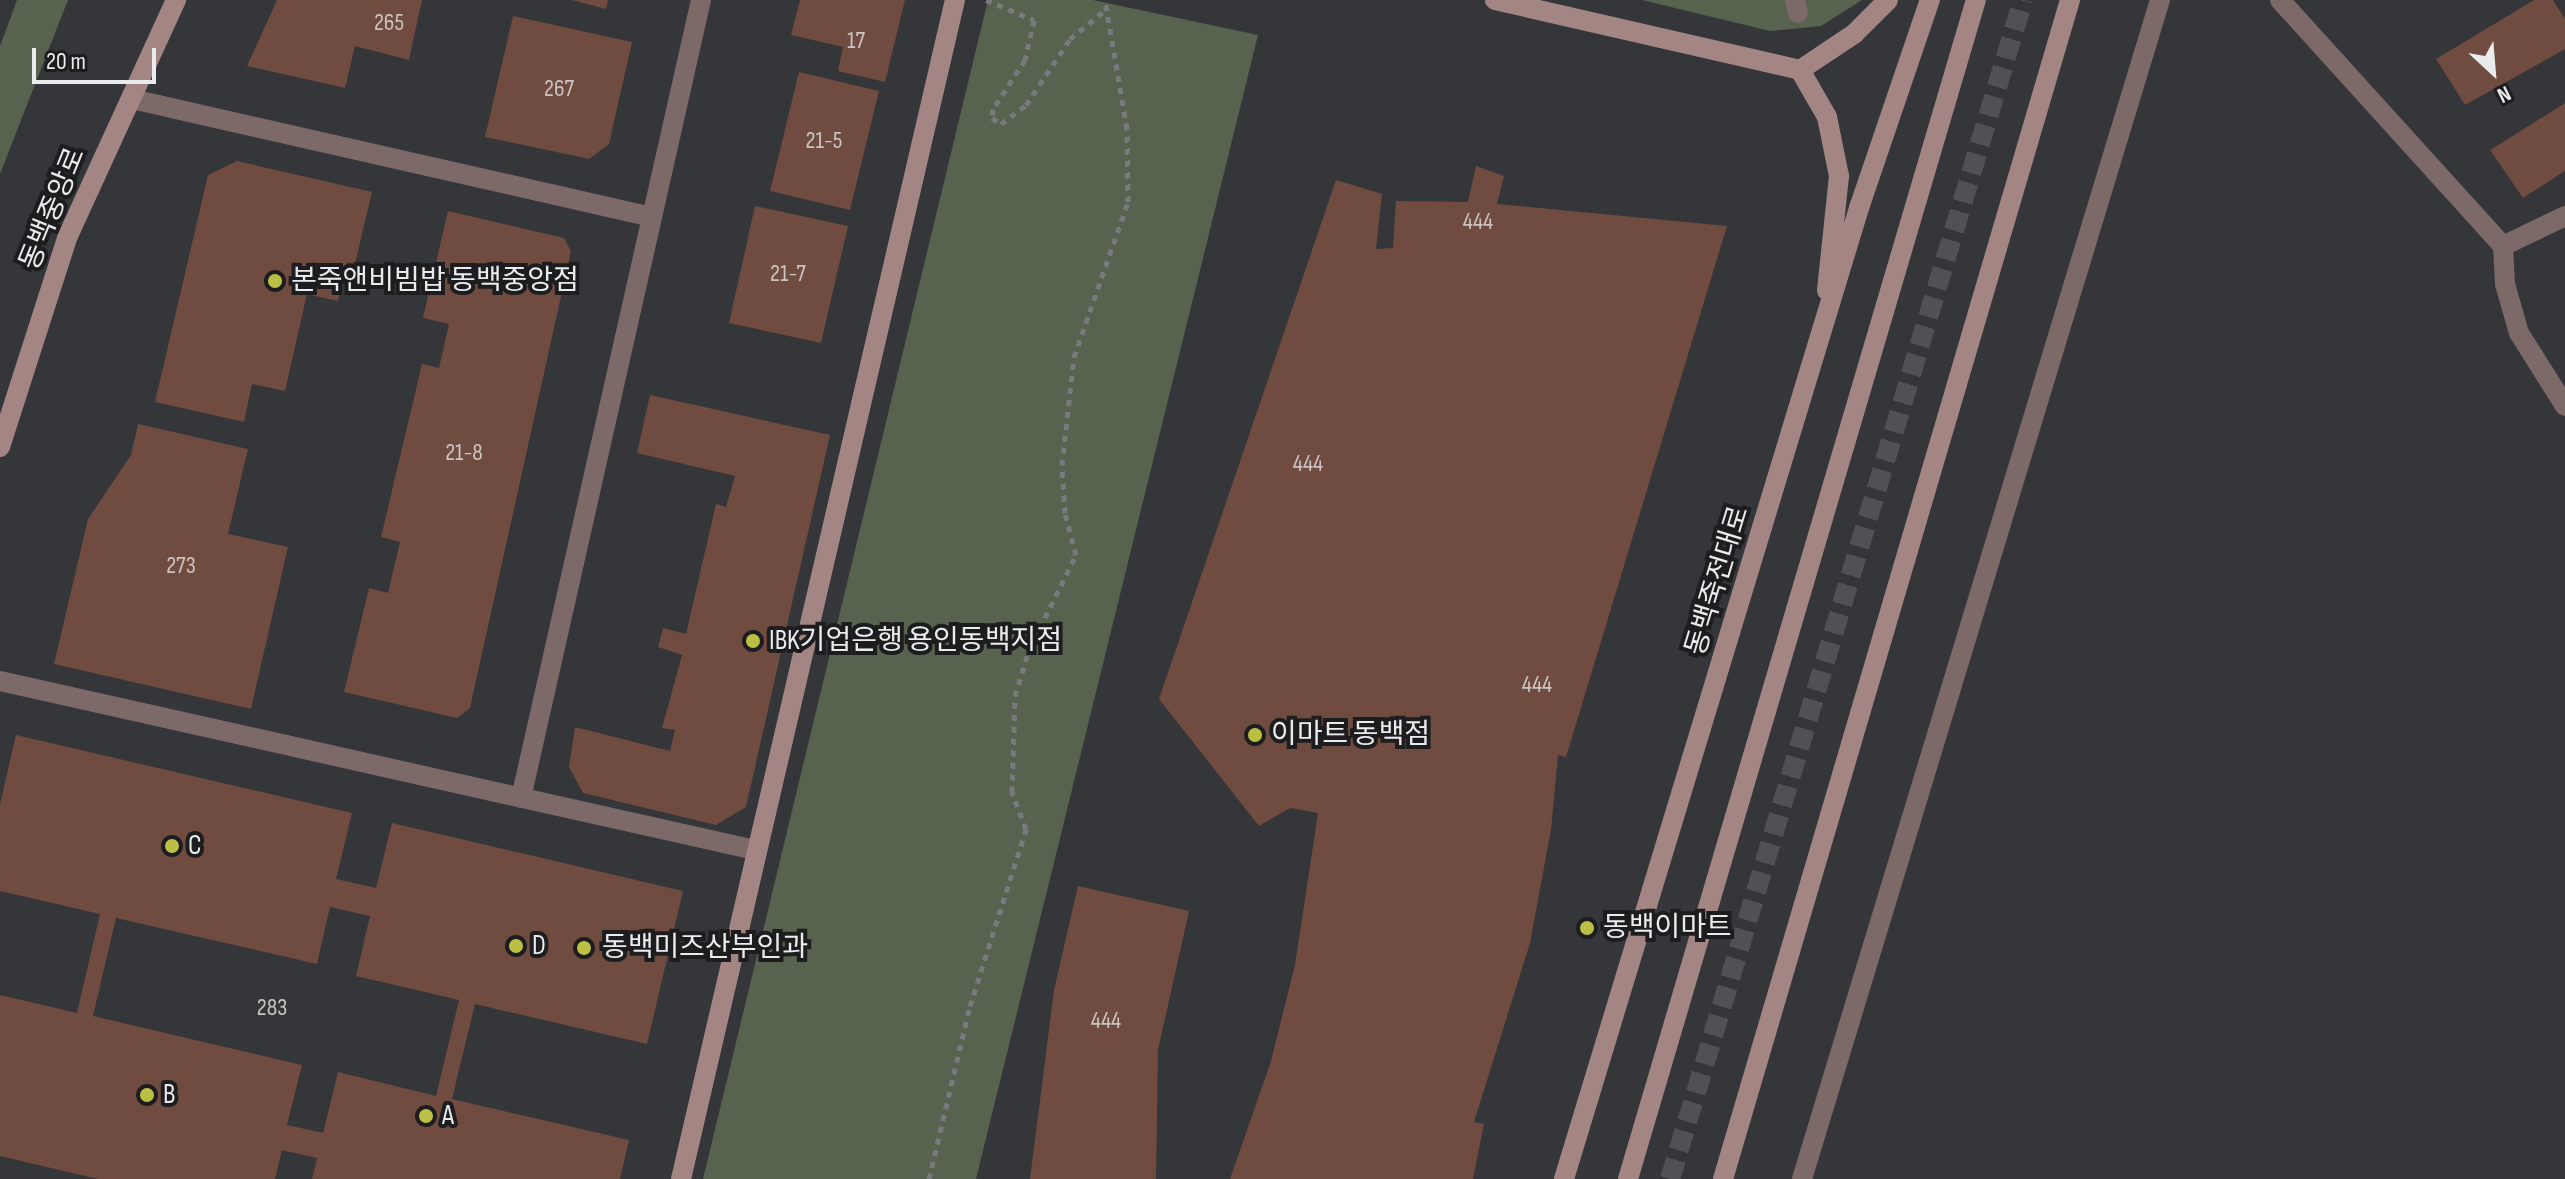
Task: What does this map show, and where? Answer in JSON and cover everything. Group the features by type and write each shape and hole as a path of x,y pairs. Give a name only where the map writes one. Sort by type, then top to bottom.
{"main road":[{"name":"동백중앙로","path":"0,447 67,238 176,0"},
{"path":"681,1179 955,0"},
{"path":"1495,0 1800,70 1854,34 1888,0"},
{"name":"동백죽전대로","path":"1564,1179 1825,331 1859,208 1930,0"},
{"path":"1628,1179 1976,0"},
{"path":"1723,1179 2070,0"},
{"path":"1800,70 1827,117 1839,176 1825,331"}],"street":[{"path":"521,798 701,0"},
{"path":"1802,1179 2160,0"},
{"path":"2280,0 2503,246 2505,284 2519,333 2565,406"},
{"path":"132,99 652,217"},
{"path":"2503,246 2565,216"},
{"path":"0,681 755,850"}],"path":[{"path":"986,0 1034,20 1025,60 993,109 992,118 1001,124 1026,105 1070,39 1104,11"},
{"path":"929,1179 970,1006 1026,829 1012,792 1015,696 1029,650 1076,555 1065,513 1062,465 1074,357 1128,202 1130,159 1104,11 1105,0"}],"green space":[{"path":"17,0 68,0 0,174 0,46"},
{"path":"988,0 1093,0 1258,35 976,1179 703,1179"},
{"path":"1642,0 1862,0 1821,26 1770,31"}],"building":[{"path":"277,0 422,0 409,60 355,46 345,88 247,66"},
{"path":"572,0 608,0 606,9"},
{"path":"800,0 905,0 885,82 838,71 843,47 791,35"},
{"path":"2534,0 2553,0 2565,19 2565,49 2465,105 2436,59"},
{"path":"513,16 632,42 609,144 589,159 485,137"},
{"path":"799,72 879,91 850,210 770,191"},
{"path":"2565,103 2565,171 2523,198 2490,150"},
{"path":"237,161 372,192 355,264 347,262 338,301 307,294 285,391 252,384 244,422 155,402 208,175"},
{"path":"1476,166 1504,176 1497,204 1727,226 1566,757 1558,755 1551,830 1530,943 1474,1122 1484,1124 1473,1179 1230,1179 1271,1061 1295,965 1318,813 1290,808 1259,826 1159,699 1336,180 1382,194 1376,249 1393,248 1396,201 1468,202"},
{"path":"755,206 848,226 821,343 729,323"},
{"path":"448,211 564,238 571,251 470,708 457,718 344,692 369,588 388,593 400,542 381,537 422,364 439,368 449,324 423,318"},
{"path":"650,395 830,435 746,807 716,825 583,793 569,767 575,727 670,751 675,730 662,728 682,655 658,647 663,628 686,634 716,504 726,507 735,476 637,453"},
{"path":"138,424 248,449 228,534 288,547 251,709 54,664 88,519 131,455"},
{"path":"16,735 352,813 336,879 376,888 392,823 683,891 647,1044 475,1004 452,1099 629,1140 620,1179 312,1179 317,1158 282,1150 275,1179 98,1179 0,1156 0,995 77,1013 100,914 0,891 0,804","holes":["330,907 370,916 356,976 459,1000 436,1096 338,1072 323,1133 287,1125 302,1065 93,1016 116,918 317,964"]},
{"path":"1078,886 1189,911 1158,1050 1156,1179 1030,1179 1054,990"}],"tunnel":[{"path":"1670,1179 2023,0"}],"place":[{"name":"본죽앤비빔밥 동백중앙점","path":"275,281"},
{"name":"IBK기업은행 용인동백지점","path":"753,641"},
{"name":"이마트 동백점","path":"1255,735"},
{"name":"C","path":"172,846"},
{"name":"동백이마트","path":"1587,928"},
{"name":"D","path":"516,946"},
{"name":"동백미즈산부인과","path":"584,948"},
{"name":"B","path":"147,1095"},
{"name":"A","path":"426,1116"}]}
